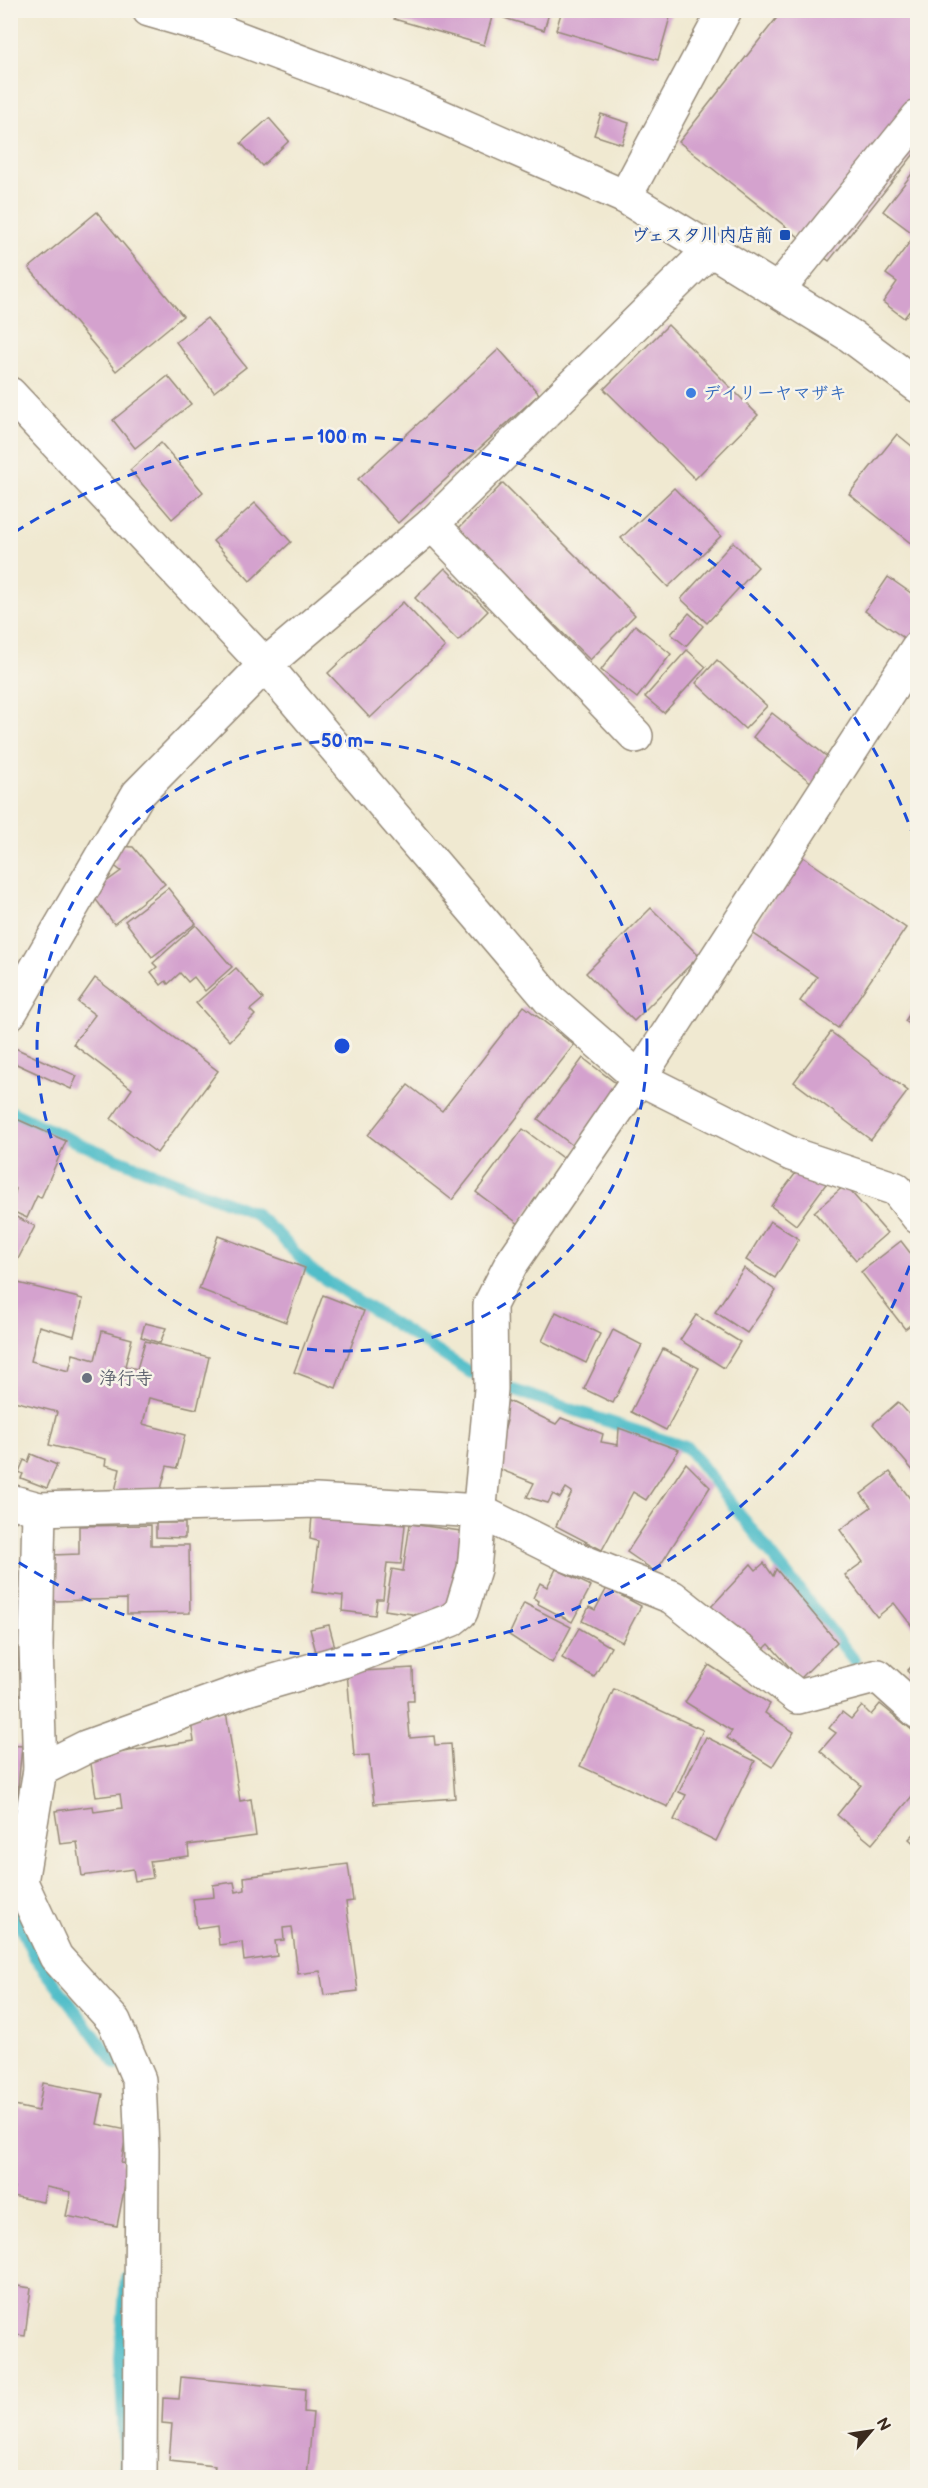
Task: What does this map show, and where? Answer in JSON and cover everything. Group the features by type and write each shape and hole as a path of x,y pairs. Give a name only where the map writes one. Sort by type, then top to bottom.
{"street":[{"path":"149,10 211,28 413,104 625,197 709,251 778,290 851,336 918,386"},
{"path":"625,197 725,10"},
{"path":"778,290 918,117"},
{"path":"10,1013 138,794 265,665 432,524 709,251"},
{"path":"10,394 265,665 549,999 639,1078 791,1154 897,1189 918,1217"},
{"path":"432,524 636,736"},
{"path":"40,1770 86,1747 247,1689 343,1660 451,1620 461,1612 474,1569 491,1389 490,1305 512,1264 639,1078 918,647"},
{"path":"141,2478 142,2150 140,2080 114,2021 56,1957 21,1882 40,1770 36,1646 25,1505 316,1501 479,1511 569,1556 672,1597 798,1697 878,1676 918,1712"}],"building":[{"path":"397,10 494,10 484,45 394,19"},
{"path":"506,10 550,10 544,30 504,18"},
{"path":"562,10 672,10 658,60 556,30"},
{"path":"783,10 918,10 918,149 829,261 679,142"},
{"path":"601,114 629,123 622,144 594,135"},
{"path":"269,118 289,141 262,166 241,143"},
{"path":"918,166 918,300 904,318 883,302 897,282 886,274 915,235 883,211"},
{"path":"97,212 183,316 116,371 29,268"},
{"path":"207,318 246,367 214,392 176,342"},
{"path":"668,325 758,415 695,479 604,389"},
{"path":"499,349 539,394 398,523 358,479"},
{"path":"168,376 191,404 135,448 113,420"},
{"path":"897,434 918,451 918,549 849,494"},
{"path":"161,443 203,492 172,519 130,470"},
{"path":"503,483 635,615 590,660 458,529"},
{"path":"674,488 721,536 668,587 621,538"},
{"path":"255,503 291,542 250,581 213,541"},
{"path":"733,542 758,567 707,623 681,599"},
{"path":"445,568 488,611 458,641 415,598"},
{"path":"888,577 918,598 918,631 910,642 865,611"},
{"path":"403,602 445,647 370,718 328,673"},
{"path":"689,613 703,626 686,646 671,634"},
{"path":"635,625 671,654 637,698 601,670"},
{"path":"687,650 706,667 664,713 645,697"},
{"path":"717,660 767,706 745,729 696,683"},
{"path":"772,713 835,763 817,787 753,737"},
{"path":"116,846 133,847 165,884 114,924 91,893 121,871 113,865 119,860 110,858"},
{"path":"803,857 906,928 838,1028 800,1001 817,977 751,932"},
{"path":"168,888 196,923 152,957 125,921"},
{"path":"651,908 699,956 634,1021 586,973"},
{"path":"196,925 232,967 205,991 194,977 188,982 180,973 168,984 166,981 161,985 151,972 157,967 153,963"},
{"path":"236,968 263,999 250,1010 255,1015 230,1041 196,1003"},
{"path":"95,978 218,1071 157,1153 111,1119 132,1089 73,1044 95,1015 78,1002"},
{"path":"918,1001 918,1029 905,1021"},
{"path":"524,1006 574,1045 452,1200 368,1135 408,1085 442,1111"},
{"path":"831,1032 908,1091 871,1140 794,1082"},
{"path":"15,1048 77,1076 71,1089 10,1061"},
{"path":"583,1058 622,1088 576,1148 538,1119"},
{"path":"10,1116 66,1141 41,1198 37,1196 27,1218 10,1210 16,1189 10,1186"},
{"path":"523,1129 565,1160 519,1224 476,1192"},
{"path":"801,1166 826,1184 796,1225 771,1206"},
{"path":"845,1185 887,1233 856,1260 814,1212"},
{"path":"10,1214 35,1226 17,1261 10,1258"},
{"path":"770,1221 799,1239 775,1278 746,1260"},
{"path":"218,1236 305,1268 286,1322 199,1289"},
{"path":"901,1241 918,1263 918,1319 905,1329 861,1272"},
{"path":"744,1268 776,1291 747,1333 715,1312"},
{"path":"10,1281 83,1299 74,1336 39,1326 31,1361 69,1371 73,1354 95,1360 102,1331 132,1339 125,1366 137,1369 145,1341 209,1357 197,1409 149,1398 143,1424 185,1435 177,1468 167,1466 160,1493 115,1491 120,1469 105,1465 106,1459 49,1445 57,1412 10,1400"},
{"path":"323,1295 364,1311 336,1388 294,1372"},
{"path":"556,1312 600,1334 586,1363 542,1341"},
{"path":"696,1315 740,1342 724,1368 680,1340"},
{"path":"145,1323 166,1328 160,1343 141,1337"},
{"path":"613,1330 642,1345 613,1403 584,1389"},
{"path":"918,1342 918,1355 911,1347"},
{"path":"663,1349 699,1368 666,1430 631,1412"},
{"path":"508,1401 556,1424 561,1418 603,1434 601,1442 618,1445 619,1428 679,1450 646,1500 633,1492 602,1550 556,1526 572,1492 566,1488 560,1498 553,1494 548,1503 527,1497 534,1483 494,1467 507,1421 501,1419"},
{"path":"898,1402 918,1424 916,1474 873,1424"},
{"path":"31,1454 57,1465 47,1488 21,1478 23,1474 19,1472 24,1460 28,1462"},
{"path":"686,1463 710,1487 656,1572 627,1552"},
{"path":"890,1472 918,1509 918,1634 894,1603 877,1617 845,1575 863,1562 840,1530 871,1507 861,1494"},
{"path":"312,1516 405,1525 401,1564 387,1563 383,1599 377,1599 375,1615 342,1611 343,1596 312,1592 318,1541 310,1539"},
{"path":"156,1523 185,1523 185,1538 156,1537"},
{"path":"410,1524 468,1532 458,1604 438,1618 385,1610 392,1569 403,1571"},
{"path":"151,1525 151,1545 189,1545 190,1613 127,1614 127,1599 54,1601 52,1555 79,1554 79,1526"},
{"path":"764,1563 773,1576 776,1569 837,1642 800,1679 769,1644 763,1650 751,1637 747,1640 711,1607 751,1564 756,1570"},
{"path":"556,1569 591,1586 572,1622 538,1604 539,1601 533,1598 540,1583 547,1587"},
{"path":"10,1576 18,1578 12,1613 10,1613"},
{"path":"607,1588 641,1606 622,1642 582,1621 589,1607 595,1610"},
{"path":"524,1603 571,1627 552,1663 509,1635"},
{"path":"10,1619 15,1619 15,1648 18,1648 19,1670 10,1670"},
{"path":"329,1625 336,1651 317,1656 310,1629"},
{"path":"579,1628 611,1647 594,1677 562,1658"},
{"path":"918,1660 918,1681 907,1671"},
{"path":"709,1665 770,1704 765,1713 794,1732 772,1767 727,1738 732,1731 685,1702"},
{"path":"413,1668 414,1701 407,1701 410,1738 434,1736 435,1745 451,1744 455,1798 374,1804 369,1755 354,1756 347,1672"},
{"path":"614,1689 703,1730 668,1807 580,1766"},
{"path":"880,1704 918,1735 918,1789 872,1844 837,1815 861,1785 820,1751 836,1733 829,1728 842,1712 851,1719 862,1706 871,1715"},
{"path":"226,1711 240,1801 251,1799 256,1836 188,1845 189,1856 150,1861 153,1878 135,1881 133,1869 82,1876 77,1842 60,1844 55,1811 93,1806 94,1812 122,1808 120,1794 96,1797 90,1757 194,1741 190,1716"},
{"path":"706,1737 755,1761 716,1841 674,1820 686,1795 679,1792"},
{"path":"10,1745 22,1746 13,1838 10,1838"},
{"path":"918,1830 918,1847 909,1839"},
{"path":"348,1864 353,1901 346,1902 358,1991 324,1995 320,1971 298,1974 292,1927 283,1928 284,1940 275,1941 277,1956 244,1961 242,1942 219,1945 217,1925 197,1928 193,1899 214,1897 213,1885 234,1882 236,1892 245,1890 244,1877"},
{"path":"43,2083 103,2094 97,2124 127,2130 121,2163 129,2164 117,2226 66,2216 71,2192 46,2187 43,2202 12,2196 14,2187 10,2186 10,2105 38,2111"},
{"path":"10,2285 31,2288 25,2336 10,2334"},
{"path":"181,2377 305,2389 304,2412 313,2413 307,2478 254,2478 214,2473 215,2466 169,2461 172,2424 162,2423 163,2398 179,2399"}],"waterway":[{"path":"10,1111 78,1143 254,1213 279,1235 312,1271 471,1373"},
{"path":"507,1388 688,1448 854,1660"},
{"path":"10,1905 34,1956 116,2064"},
{"path":"126,2278 120,2359 126,2478"}],"place":[{"name":"ヴェスタ川内店前","path":"785,235"},
{"name":"デイリーヤマザキ","path":"691,393"},
{"name":"浄行寺","path":"87,1378"}]}
